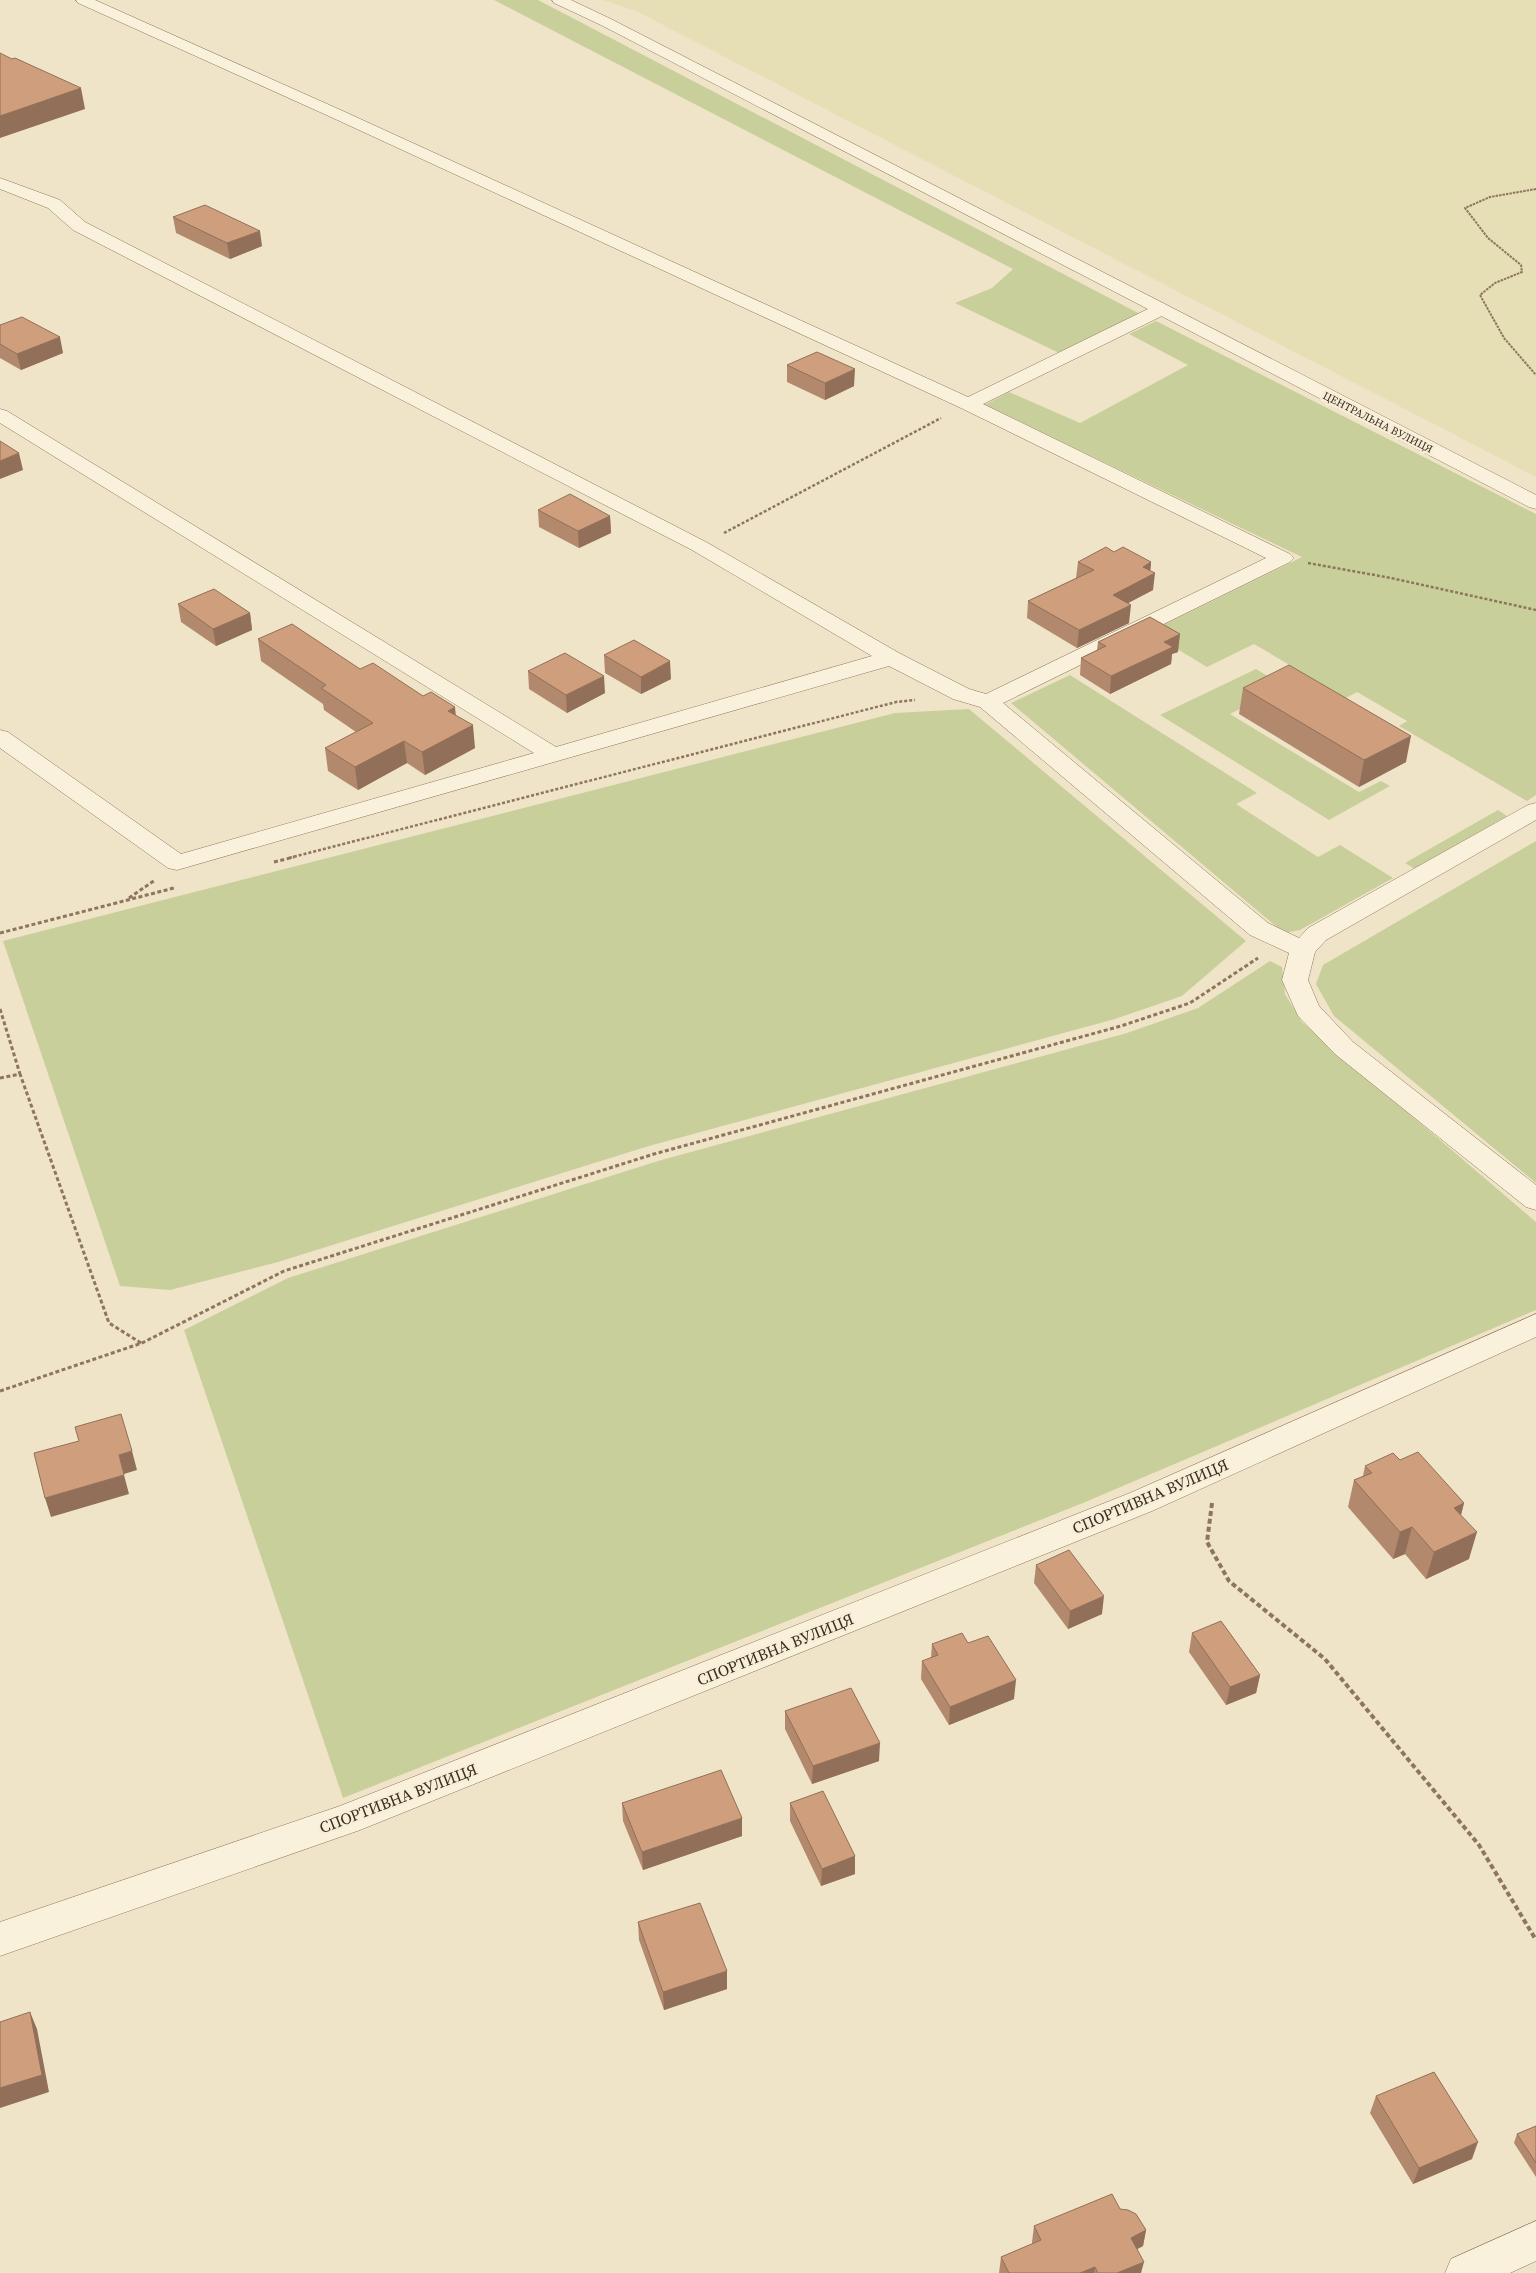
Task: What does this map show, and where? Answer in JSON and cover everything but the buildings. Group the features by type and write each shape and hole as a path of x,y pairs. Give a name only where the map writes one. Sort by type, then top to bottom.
{"street":[{"path":"84,0 968,404 1282,558"},
{"name":"ЦЕНТРАЛЬНА ВУЛИЦЯ","path":"558,0 615,26 1160,310 1536,502"},
{"path":"0,183 54,204 79,226 699,546 891,658 961,694 988,702 1259,929 1303,950"},
{"path":"968,404 1160,310"},
{"path":"0,415 553,755"},
{"path":"988,702 1282,558"},
{"path":"0,737 177,863 891,658"},
{"path":"1536,810 1317,934 1303,950 1295,980 1307,1010 1344,1048 1536,1200"},
{"name":"СПОРТИВНА ВУЛИЦЯ","path":"0,1939 348,1819 1132,1506 1536,1325"},
{"path":"1465,2273 1536,2241"}],"path":[{"path":"1536,189 1490,197 1466,208 1488,238 1521,265 1522,272 1495,283 1480,295 1491,319 1509,347 1536,375"},
{"path":"699,546 968,404"},
{"path":"1282,558 1391,578 1536,610"},
{"path":"270,863 896,702 961,694"},
{"path":"126,901 177,863"},
{"path":"0,933 174,888"},
{"path":"0,1391 142,1343 284,1271 654,1154 1121,1026 1190,1002 1264,954 1303,950"},
{"path":"0,1009 20,1074 109,1323 142,1343"},
{"path":"0,1078 20,1074"},
{"path":"1230,1462 1212,1502 1207,1542 1229,1581 1325,1659 1479,1845 1536,1940"}],"shaded area":[{"path":"603,0 1536,0 1536,477 636,11"}],"green space":[{"path":"494,0 538,0 1140,314 1059,353 955,303 992,288 1013,269"},
{"path":"1156,321 1536,514 1536,795 1527,801 1399,726 1407,721 1357,692 1346,698 1254,644 1207,667 1149,632 1302,557 984,405 1009,392 1080,423 1188,365 1129,334"},
{"path":"1256,669 1285,686 1230,714 1359,792 1381,781 1390,786 1329,820 1160,715"},
{"path":"1070,675 1257,793 1236,804 1318,857 1340,845 1393,878 1300,930 1284,933 1011,703"},
{"path":"969,709 1246,941 1182,996 1115,1019 649,1146 278,1262 170,1290 120,1286 3,941 895,713"},
{"path":"1498,810 1507,816 1415,869 1405,863"},
{"path":"1536,841 1536,1183 1334,1016 1316,984 1323,965"},
{"path":"1270,961 1282,967 1285,994 1302,1022 1536,1222 1536,1310 1083,1503 343,1798 184,1330 288,1278 658,1161 1127,1033 1198,1008"}]}
